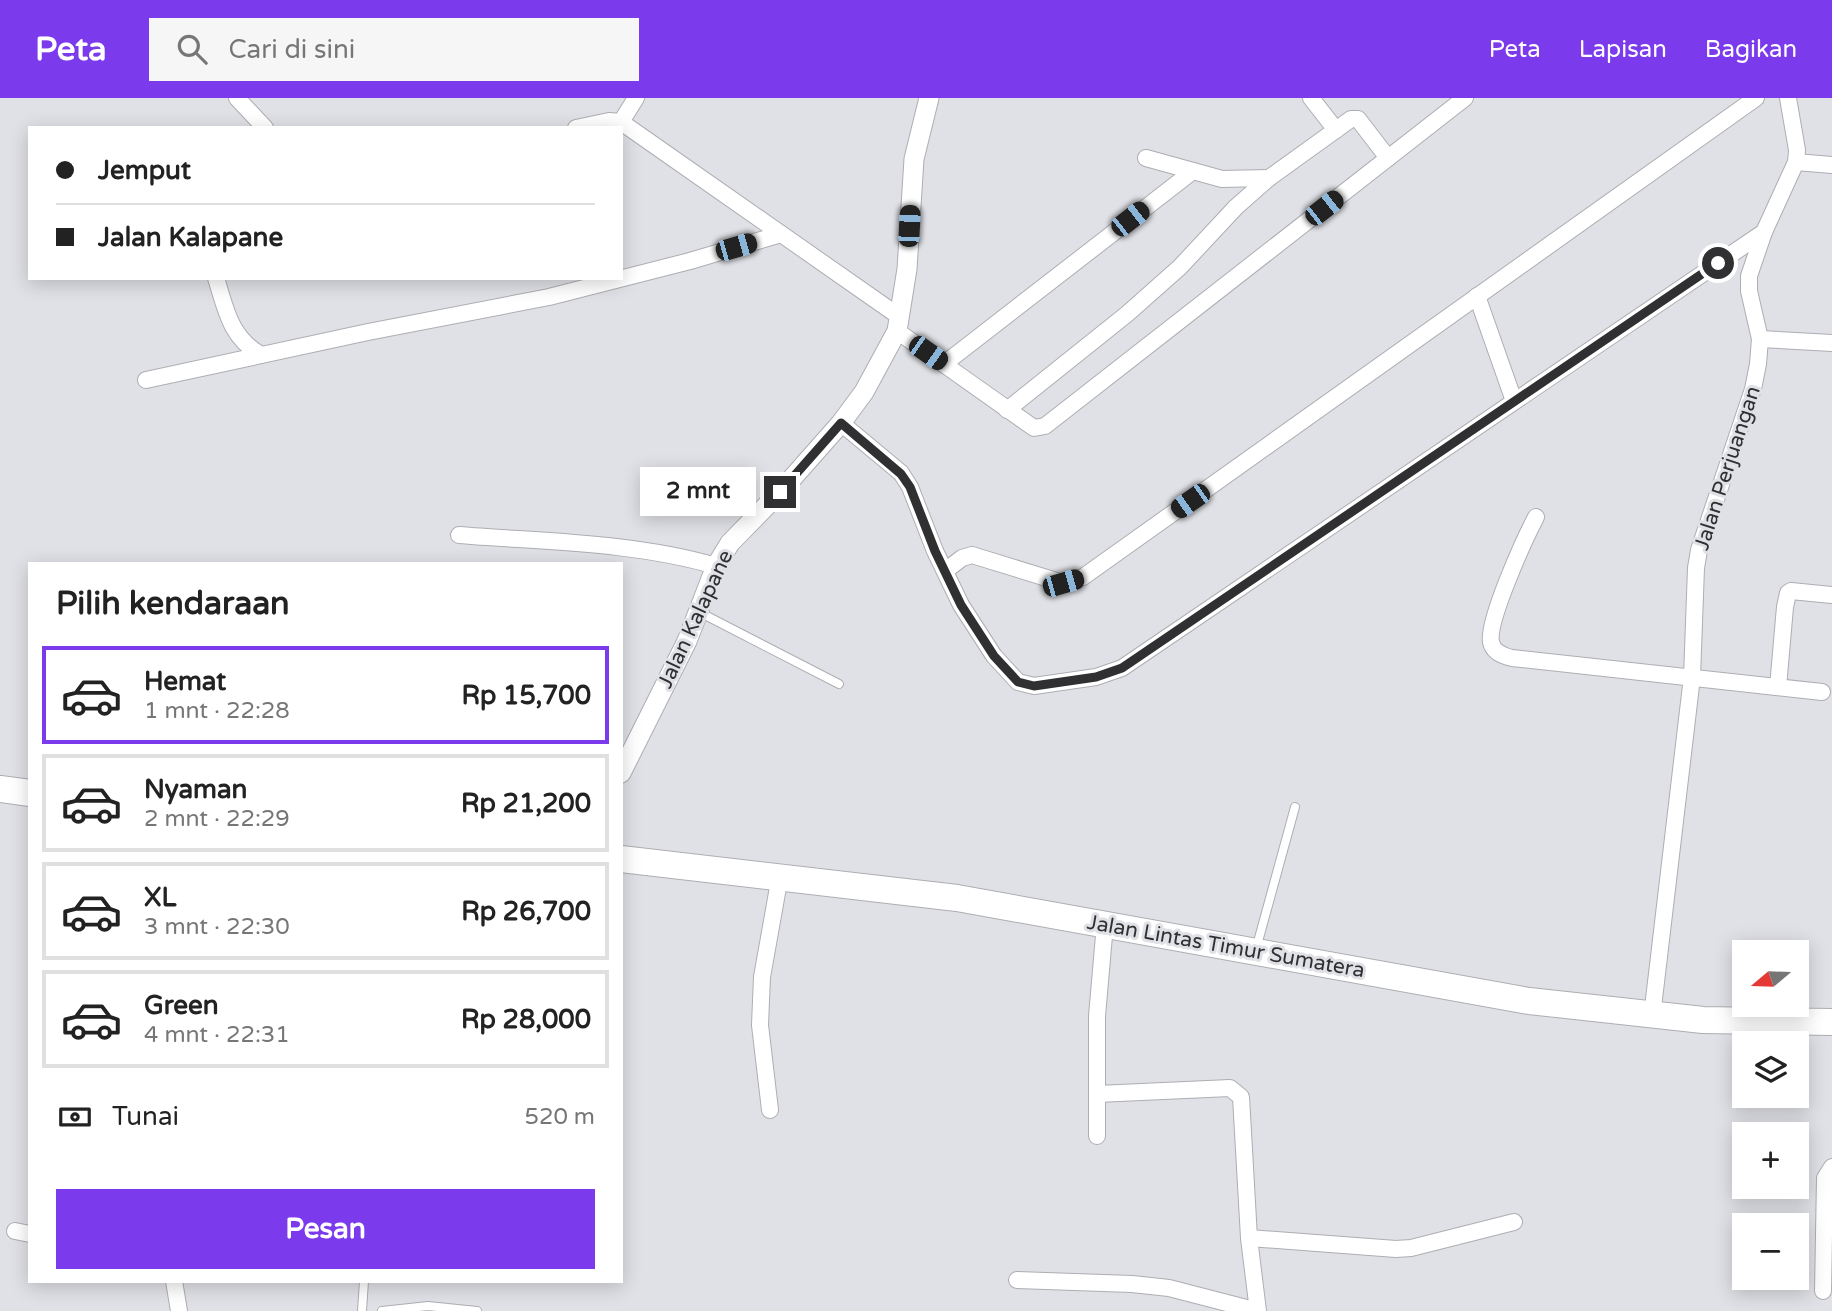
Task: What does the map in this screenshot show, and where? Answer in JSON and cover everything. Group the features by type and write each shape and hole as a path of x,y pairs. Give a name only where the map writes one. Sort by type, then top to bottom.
{"highway":[{"path":"0,789 28,793"},
{"name":"Jalan Lintas Timur Sumatera","path":"623,859 957,898 1529,1001 1652,1016 1742,1022 1832,1022"}],"street":[{"path":"237,98 263,126"},
{"path":"621,122 636,98"},
{"name":"Jalan Kalapane","path":"623,769 687,641 716,566 737,533 780,492 841,423 864,392 899,324 907,269 914,159 929,98"},
{"path":"1311,98 1336,130"},
{"path":"585,126 609,121 621,122 781,234 899,324 944,364 1034,428 1045,426 1465,98"},
{"path":"945,571 962,558 972,555 1063,583 1083,577 1756,98"},
{"name":"Jalan Perjuangan","path":"1652,1016 1692,677 1696,568 1703,533 1753,390 1760,339 1749,291 1749,276 1764,232 1796,162 1797,150 1788,98"},
{"path":"1007,410 1163,282 1236,207 1269,178 1355,117 1388,158"},
{"path":"1146,158 1222,178 1269,178"},
{"path":"1796,162 1832,165"},
{"path":"944,364 1192,170"},
{"path":"841,423 901,474 910,487 961,605 994,656 1018,682 1034,686 1096,677 1122,668 1764,232"},
{"path":"623,278 781,234"},
{"path":"217,280 235,333 246,347 261,355"},
{"path":"146,380 549,297 616,280"},
{"path":"1477,296 1514,401"},
{"path":"1760,339 1832,343"},
{"path":"1536,517 1513,565 1493,628 1491,642 1498,652 1512,658 1822,692"},
{"path":"459,535 640,550 678,555 716,566"},
{"path":"1778,687 1788,593 1791,591 1832,595"},
{"path":"771,1110 760,1025 762,977 780,876"},
{"path":"1097,1136 1097,1016 1105,924"},
{"path":"1017,1280 1169,1288 1258,1311 1250,1238 1241,1097 1230,1088 1097,1094"},
{"path":"1823,1292 1825,1178 1832,1167"},
{"path":"1250,1238 1396,1249 1411,1248 1514,1222"},
{"path":"174,1283 179,1311"}],"lane":[{"path":"699,611 839,684"},
{"path":"1256,951 1295,807"},
{"path":"362,1311 365,1283"},
{"path":"382,1311 428,1306 477,1311"}],"route":[{"path":"780,492 841,423 901,474 910,487 935,551 961,605 994,656 1018,682 1034,686 1096,677 1122,668 1718,263"}]}
